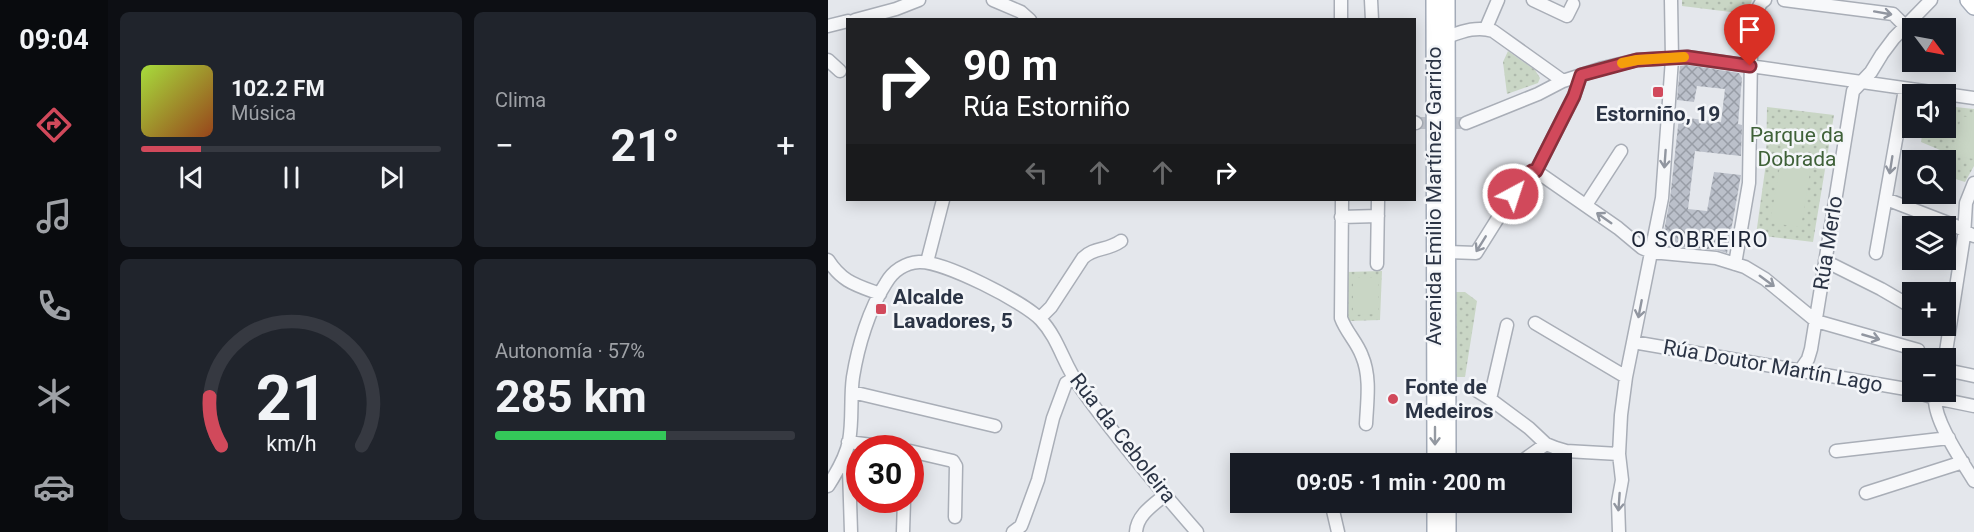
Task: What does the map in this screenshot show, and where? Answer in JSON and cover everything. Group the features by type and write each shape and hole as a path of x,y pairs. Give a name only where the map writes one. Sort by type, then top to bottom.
{"main road":[{"name":"Avenida Emilio Martínez Garrido","path":"1434,0 1441,40 1448,252 1448,453"},
{"name":"Avenida Emilio Martínez Garrido","path":"1435,453 1441,40 1447,0"},
{"path":"1968,0 1974,8"},
{"path":"1435,513 1435,532"},
{"path":"1448,513 1449,532"}],"street":[{"path":"862,18 919,0"},
{"path":"993,0 1021,12 1028,18"},
{"path":"1341,0 1341,18"},
{"path":"1371,0 1372,18"},
{"path":"1486,28 1498,0"},
{"path":"1533,0 1567,16 1573,4"},
{"path":"1619,532 1618,502 1622,480 1619,454 1626,377 1662,198 1672,59 1671,0"},
{"path":"1735,264 1749,183 1750,66 1756,12 1765,0"},
{"path":"1784,0 1821,2 1893,14 1902,23"},
{"name":"Rúa Merlo","path":"1913,18 1931,0"},
{"path":"828,26 846,22"},
{"path":"1441,40 1472,29 1486,28 1563,81"},
{"name":"Rúa Merlo","path":"1799,372 1808,359 1811,349 1853,91 1871,72 1902,30"},
{"path":"1466,123 1538,94 1563,81 1637,60 1687,57 1902,89"},
{"path":"828,60 840,71"},
{"path":"1871,72 1877,85"},
{"path":"1536,171 1574,96 1581,75"},
{"path":"1956,96 1974,98"},
{"path":"1876,253 1902,106"},
{"path":"1586,205 1621,151"},
{"path":"1448,252 1476,253 1525,176 1536,171 1586,205 1642,248 1651,252 1716,258 1745,267 1766,279 1816,321 1911,348"},
{"path":"1956,286 1969,233 1966,203 1974,183"},
{"path":"1886,199 1969,233"},
{"path":"848,435 855,368 863,337 880,294 886,281 895,271 909,264 927,262 943,201"},
{"path":"1341,201 1341,318 1362,356 1368,382 1366,424"},
{"path":"1377,264 1378,201"},
{"path":"1341,217 1378,216"},
{"path":"1040,318 1051,307 1089,252 1112,247 1121,241"},
{"path":"828,260 846,281 880,294"},
{"path":"1825,261 1902,301"},
{"name":"Rúa da Ceboleira","path":"927,262 958,273 1005,295 1040,318 1053,336 1074,378 1115,434 1197,532"},
{"path":"1535,323 1626,377"},
{"path":"1490,399 1507,325"},
{"name":"Rúa Doutor Martín Lago","path":"1633,342 1902,388"},
{"path":"1811,349 1823,376"},
{"path":"1956,372 1974,376"},
{"path":"1013,532 1021,526 1038,480 1053,418 1066,382 1074,378"},
{"path":"1474,389 1529,428 1546,444 1566,451 1619,454"},
{"path":"852,392 995,426"},
{"name":"Rúa Doutor Martín Lago","path":"1956,401 1974,406"},
{"path":"1935,402 1935,407 1949,438 1974,481"},
{"path":"1836,451 1949,438"},
{"path":"1533,453 1546,444"},
{"path":"828,486 846,450"},
{"path":"924,454 953,461 956,466 955,516"},
{"path":"1866,493 1963,462"},
{"path":"1137,532 1138,520 1165,495"},
{"path":"850,513 851,532"},
{"path":"903,532 904,513"},
{"path":"1334,513 1338,532"}],"green space":[{"path":"1682,0 1752,0 1747,14 1682,6"},
{"path":"1508,51 1535,70 1540,78 1538,83 1507,94 1503,62"},
{"name":"Parque da Dobrada","path":"1767,107 1834,115 1813,242 1756,235 1766,163"},
{"path":"1956,107 1974,109 1974,166 1965,182 1956,179 1956,150 1940,150 1921,142 1922,138 1956,138"},
{"path":"1961,116 1974,118 1974,159 1956,156 1954,150"},
{"path":"1781,160 1811,166 1801,227 1770,223"},
{"path":"1382,271 1380,320 1348,321 1346,272"},
{"path":"1353,278 1378,278 1378,314 1353,315"},
{"path":"1456,292 1465,292 1477,301 1465,377 1456,377 1456,364 1454,364"}],"building":[{"path":"1687,65 1739,73 1742,78 1738,124 1742,125 1741,156 1695,151 1688,209 1707,211 1714,172 1741,175 1727,253 1664,245 1662,242 1670,199 1679,117 1721,122 1725,89 1697,86 1694,102 1677,100 1680,66"}],"tunnel":[{"path":"1416,123 1466,123"}],"slow traffic":[{"path":"1622,63 1684,57"}],"place":[{"name":"Estorniño, 19","path":"1658,92"},
{"name":"Alcalde Lavadores, 5","path":"881,309"},
{"name":"Fonte de Medeiros","path":"1393,399"}],"district":[{"name":"O SOBREIRO","path":"1700,239"}],"route":[{"path":"1513,194 1525,176 1536,171 1574,96 1581,75 1637,60 1687,57 1750,66"}]}
